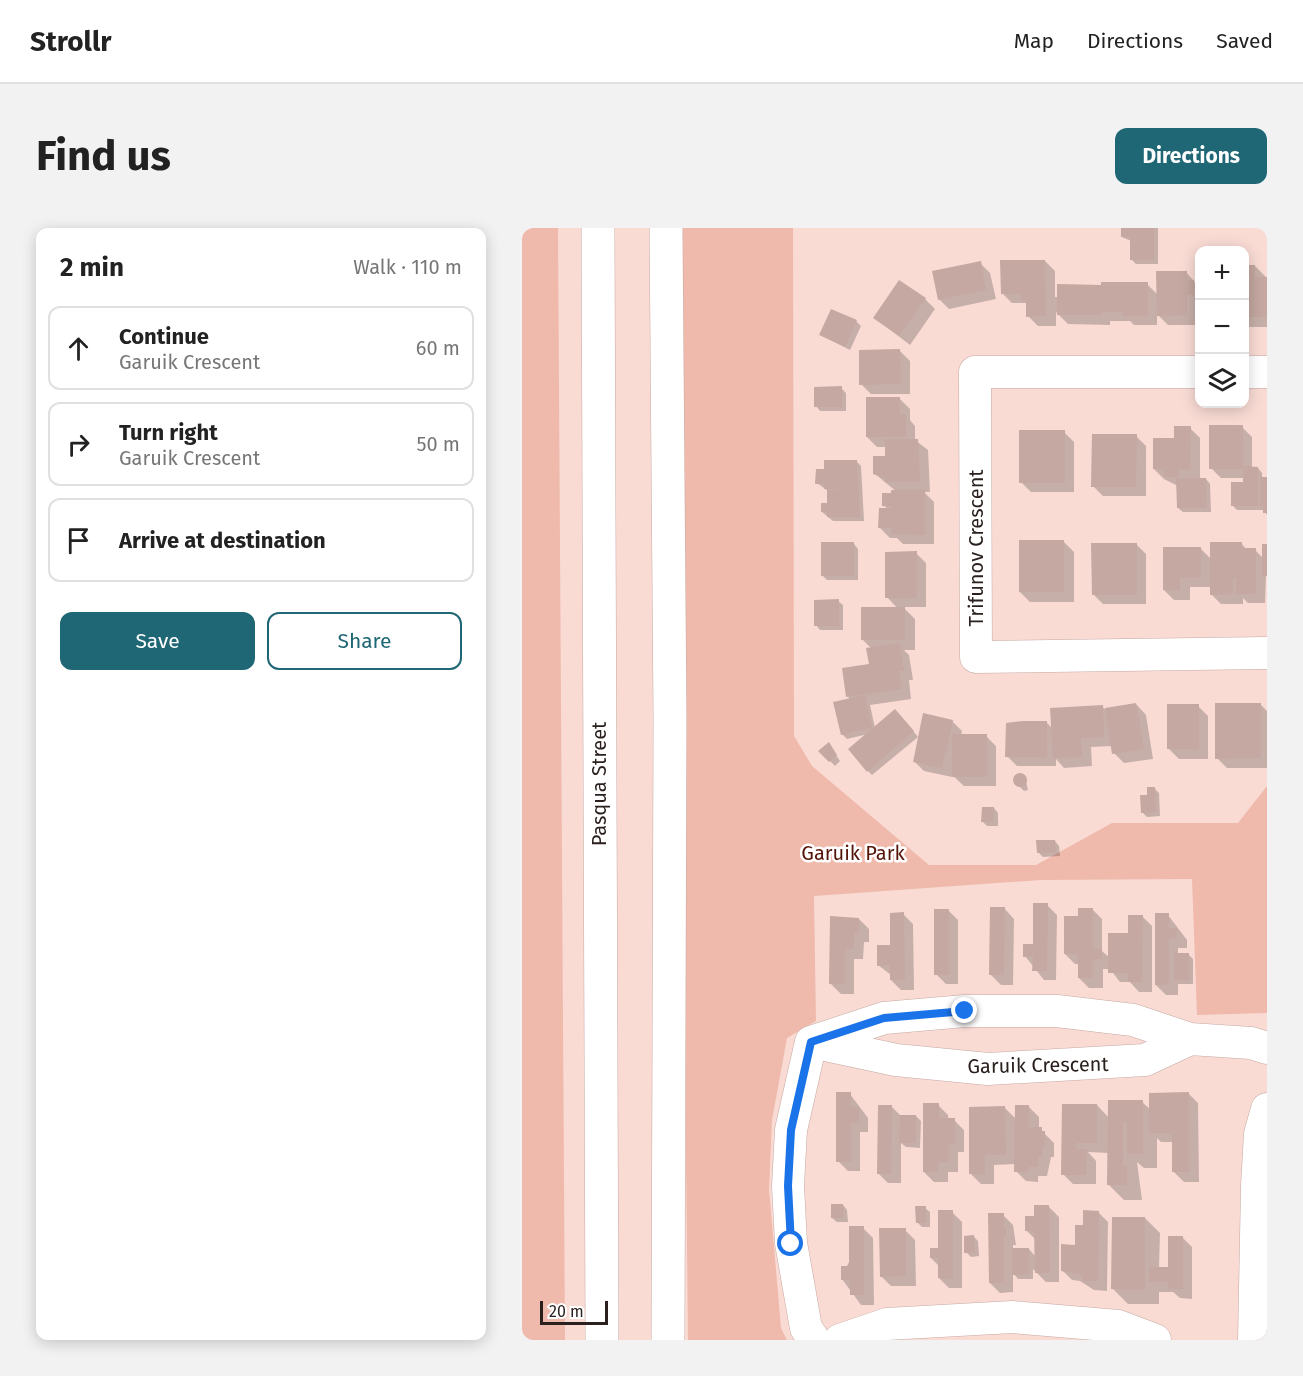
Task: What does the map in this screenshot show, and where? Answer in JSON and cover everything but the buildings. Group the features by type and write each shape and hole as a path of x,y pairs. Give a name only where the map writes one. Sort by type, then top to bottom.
{"main road":[{"name":"Pasqua Street","path":"598,228 602,1340"},
{"path":"666,228 670,706 668,1340"}],"street":[{"name":"Trifunov Crescent","path":"1195,372 975,372 976,657 1267,653"},
{"path":"1249,372 1267,372"},
{"name":"Garuik Crescent","path":"811,1042 884,1018 965,1011 1058,1011 1133,1020 1190,1039 1251,1043 1267,1048"},
{"name":"Garuik Crescent","path":"811,1042 896,1060 988,1069 1145,1060 1190,1039"},
{"path":"811,1042 791,1130 788,1186 791,1244 806,1328 814,1340"},
{"path":"1254,1340 1257,1186 1260,1134 1267,1109"},
{"path":"840,1340 887,1324 1012,1317 1118,1326 1155,1340"}],"green space":[{"path":"522,228 558,228 565,1340 522,1340"},
{"name":"Garuik Park","path":"676,228 793,228 794,736 812,766 929,865 1036,865 1112,823 1238,823 1267,786 1267,1013 1197,1015 1192,879 1041,880 814,896 816,1021 787,1038 772,1120 769,1189 781,1328 787,1340 688,1340"}],"route":[{"path":"791,1244 788,1186 791,1130 811,1042 884,1018 965,1011"}]}
